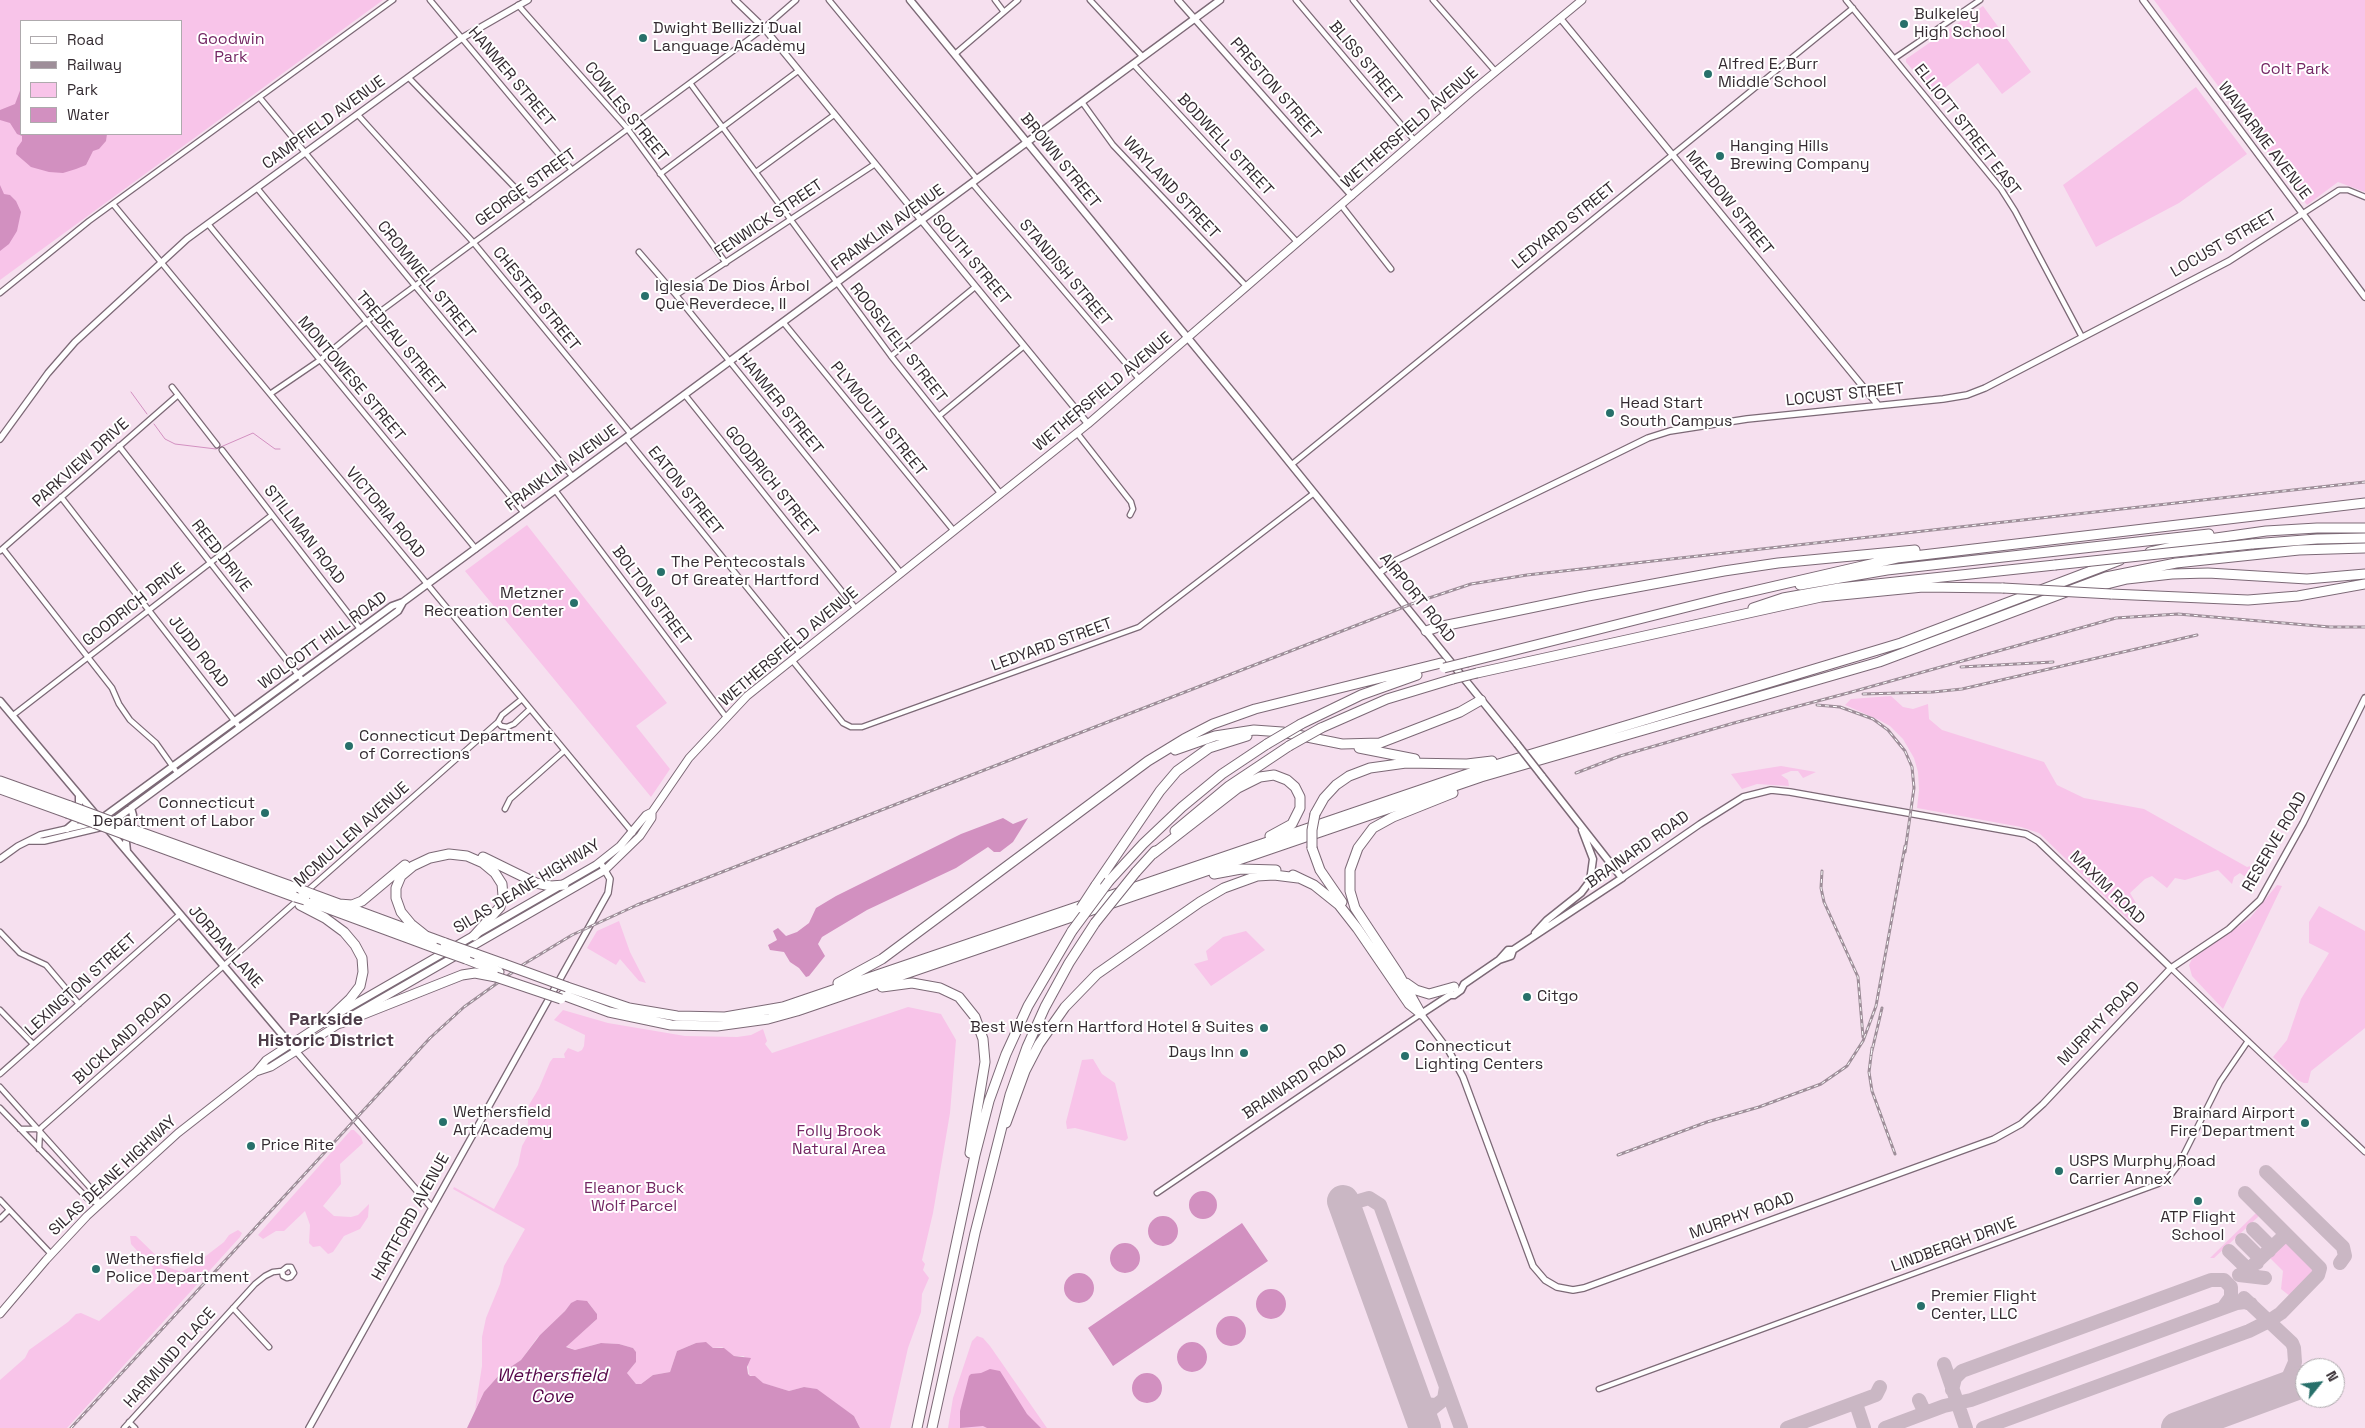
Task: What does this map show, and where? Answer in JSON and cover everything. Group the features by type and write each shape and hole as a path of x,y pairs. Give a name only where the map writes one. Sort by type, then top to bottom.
{"highway":[{"path":"1069,932 1109,880 1143,844 1182,806 1222,774 1301,724 1368,692 1442,666 1466,659 1499,654 1877,561 2365,503"},
{"path":"1658,614 1698,610 1816,582 1887,570 2274,527 2329,524 2353,528"},
{"path":"0,789 68,810 138,835 301,898 596,1007 632,1018 665,1024 717,1026 768,1019 826,1001 1466,774 1901,643 2085,572 2136,556 2196,542 2243,534 2292,529 2365,528"},
{"path":"1737,615 1765,602 1827,589 2252,544 2317,539 2365,538"},
{"path":"1426,631 1438,626 1588,596 1752,567 1972,544 2002,545"},
{"path":"339,904 476,954 500,971 563,994 629,1008 682,1016 725,1017 782,1007 1516,767 1868,666 2089,582 2158,565 2299,550 2365,548"},
{"path":"2015,611 2040,606 2099,586 2155,575 2199,573 2307,579 2365,574"},
{"path":"932,1428 995,1148 1012,1089 1034,1031 1061,976 1095,923 1152,854 1222,791 1289,746 1321,728 1381,702 1453,679 1807,600 1874,590 1923,587 2004,588 2242,600 2298,596 2365,584"},
{"path":"682,1016 720,1014 764,1006 815,992 857,974 895,949 1164,750 1226,720 1270,705 1442,666"},
{"path":"1342,744 1365,745 1388,741 1460,712 1481,700"},
{"path":"1103,795 1161,757 1202,739 1254,730 1271,730 1430,762"},
{"path":"917,1428 984,1118 1003,1063 1032,998 1096,885 1173,775 1189,760 1216,745 1239,737 1261,734 1300,736"},
{"path":"1422,1014 1409,1004 1320,870 1312,848 1312,830 1315,814 1324,798 1332,788 1359,771 1386,764 1430,762 1467,764 1489,762 1562,741 1582,738"},
{"path":"1422,1014 1354,905 1350,873 1358,848 1369,832 1386,820 1516,767"},
{"path":"1152,854 1231,793 1253,780 1269,775 1279,776 1292,783 1298,792 1300,808 1297,817 1288,827 1166,881"},
{"path":"0,781 68,810"},
{"path":"138,835 258,884 301,898 339,904 352,905 362,902 412,860 429,852 445,849 476,854 539,884 567,883"},
{"path":"426,936 410,924 400,912 396,898 396,888 402,876 413,866 430,858 449,854 467,856 484,863 496,873 502,884 503,896 500,907 474,936"},
{"path":"1166,881 1241,869 1274,870 1314,885 1329,895 1357,928"},
{"path":"995,1148 1034,1052 1059,1014 1093,978 1192,907 1224,888 1254,877 1274,875 1298,878"},
{"path":"301,898 319,915 344,932 356,945 362,958 363,972 360,986 350,999 330,1018"},
{"path":"341,1023 462,975 500,971"},
{"path":"1398,973 1412,988 1426,994 1452,991"},
{"path":"826,1001 844,999 891,985 912,983 932,986 953,994 970,1008 981,1034 985,1062 968,1165 967,1195"}],"main road":[{"name":"BROWN STREET","path":"910,0 1188,339"},
{"name":"FRANKLIN AVENUE","path":"403,602 1220,0"},
{"name":"WETHERSFIELD AVENUE","path":"652,812 689,758 726,717 800,653 1078,433 1415,141 1582,0"},
{"name":"AIRPORT ROAD","path":"1188,339 1517,744 1622,878"},
{"name":"WOLCOTT HILL ROAD","path":"100,820 360,629 395,604 403,602"},
{"name":"WOLCOTT HILL ROAD","path":"105,826 399,610 403,602"},
{"name":"JORDAN LANE","path":"0,701 179,915 296,1051"},
{"path":"67,829 74,823 79,814 79,795"},
{"path":"128,854 126,842 133,815 131,808"},
{"name":"SILAS DEANE HIGHWAY","path":"0,1314 51,1254 99,1204 174,1136 256,1072 271,1067 341,1023 605,870 635,835 646,815 652,812"},
{"path":"1528,941 1547,920 1581,893 1589,882 1593,861 1582,826"},
{"name":"SILAS DEANE HIGHWAY","path":"256,1072 260,1065 330,1018 567,883 600,862 635,835"},
{"name":"BRAINARD ROAD","path":"1422,1014 1459,984 1464,984 1499,960 1508,950 1513,950 1528,941 1622,878"},
{"path":"567,883 575,888"}],"street":[{"path":"0,293 113,204 393,0"},
{"name":"HANMER STREET","path":"430,0 572,170"},
{"name":"CAMPFIELD AVENUE","path":"0,439 63,355 174,250 462,38 528,0"},
{"name":"SOUTH STREET","path":"735,0 764,28 1088,424"},
{"name":"GEORGE STREET","path":"270,394 320,360 366,322 764,28 796,0"},
{"name":"STANDISH STREET","path":"829,0 975,181 1140,380"},
{"path":"994,0 1004,12"},
{"path":"955,54 1018,0"},
{"path":"1090,0 1143,57"},
{"name":"PRESTON STREET","path":"1178,0 1352,196"},
{"name":"BLISS STREET","path":"1296,0 1415,141"},
{"path":"1353,0 1446,115"},
{"path":"1433,0 1496,72"},
{"name":"ELLIOTT STREET EAST","path":"1846,0 2001,189 2015,211 2082,337"},
{"path":"1895,58 1980,0"},
{"name":"WAWARME AVENUE","path":"2143,0 2365,297"},
{"name":"COWLES STREET","path":"518,5 627,128 726,263"},
{"name":"LEDYARD STREET","path":"1291,464 1853,8"},
{"name":"MEADOW STREET","path":"1560,18 1878,405"},
{"name":"BODWELL STREET","path":"1134,64 1298,243"},
{"path":"660,174 798,71"},
{"path":"409,78 529,202"},
{"name":"ROOSEVELT STREET","path":"690,83 891,356 1001,494"},
{"name":"CROMWELL STREET","path":"260,98 573,477"},
{"name":"WAYLAND STREET","path":"1082,102 1113,144 1247,287"},
{"name":"CHESTER STREET","path":"358,115 473,242 628,436"},
{"path":"756,172 834,115"},
{"name":"FENWICK STREET","path":"676,295 875,164"},
{"name":"TREDEAU STREET","path":"257,188 524,513"},
{"path":"2302,214 2339,190 2348,190 2365,197"},
{"name":"VICTORIA ROAD","path":"113,204 163,262 635,835"},
{"path":"1341,206 1391,269"},
{"name":"LOCUST STREET","path":"1379,573 1397,560 1648,438 1696,426 1967,395 2003,380 2229,260 2302,214"},
{"name":"MONTOWESE STREET","path":"208,224 476,549"},
{"name":"HANMER STREET","path":"638,252 676,295 901,573"},
{"path":"891,356 975,287"},
{"name":"PLYMOUTH STREET","path":"783,322 954,531"},
{"path":"939,416 1024,346"},
{"path":"172,387 217,445"},
{"name":"PARKVIEW DRIVE","path":"1,550 178,395"},
{"name":"GOODRICH STREET","path":"685,395 856,609"},
{"path":"1078,433 1131,502 1133,508 1130,515"},
{"name":"EATON STREET","path":"628,436 800,653"},
{"name":"REED DRIVE","path":"119,446 303,681"},
{"name":"STILLMAN ROAD","path":"222,450 365,635"},
{"name":"BOLTON STREET","path":"555,490 726,717"},
{"name":"LEDYARD STREET","path":"792,660 843,723 851,727 862,727 1139,626 1314,493"},
{"name":"JUDD ROAD","path":"61,497 240,728"},
{"name":"GOODRICH DRIVE","path":"12,716 272,515"},
{"path":"1,550 112,688 130,720 156,743 178,774"},
{"name":"RESERVE ROAD","path":"2171,968 2229,929 2260,900 2303,823 2365,698"},
{"name":"MCMULLEN AVENUE","path":"223,966 522,699"},
{"path":"498,722 502,726 507,727 514,724 530,709"},
{"path":"505,809 510,799 564,751"},
{"name":"MAXIM ROAD","path":"1756,792 1771,790 1791,792 2026,834 2038,841 2365,1152"},
{"name":"BRAINARD ROAD","path":"1622,878 1729,805 1756,792"},
{"name":"WOLCOTT HILL ROAD","path":"0,859 18,846 40,835 100,820"},
{"name":"WOLCOTT HILL ROAD","path":"30,841 52,840 105,826"},
{"path":"50,833 52,840"},
{"name":"HARTFORD AVENUE","path":"310,1428 610,890 611,881 600,862"},
{"name":"LEXINGTON STREET","path":"0,1074 179,915"},
{"path":"0,932 20,953 46,965 79,1004"},
{"name":"BUCKLAND ROAD","path":"40,1129 223,966"},
{"name":"MURPHY ROAD","path":"1422,1014 1449,1050 1463,1077 1533,1266 1549,1283 1573,1290 1584,1288 2003,1135 2021,1124 2043,1104 2171,968"},
{"path":"0,1010 33,1044"},
{"name":"BRAINARD ROAD","path":"1157,1193 1422,1014"},
{"name":"LINDBERGH DRIVE","path":"1599,1389 2158,1184 2170,1177 2179,1164 2220,1082 2248,1041"},
{"name":"JORDAN LANE","path":"296,1051 432,1208"},
{"path":"0,1086 40,1129 94,1193 99,1204"},
{"path":"0,1108 87,1198 99,1204"},
{"path":"20,1129 40,1129"},
{"path":"39,1149 40,1129"},
{"path":"0,1200 51,1254"},
{"path":"0,1218 9,1210"},
{"name":"HARMUND PLACE","path":"124,1428 233,1308 265,1276 273,1272 282,1271"},
{"path":"233,1308 269,1347"},
{"path":"130,1422 135,1428"}],"green space":[{"name":"Goodwin Park","path":"0,0 383,0 0,280"},
{"name":"Colt Park","path":"2154,0 2365,0 2365,192 2338,182 2307,205"},
{"path":"1983,6 2031,72 2002,94 1978,63 1934,96 1906,62 1906,59"},
{"path":"2196,87 2247,154 2179,203 2096,247 2063,185"},
{"path":"527,525 667,703 636,726 670,769 651,797 465,571"},
{"path":"1891,696 1903,707 1913,709 1928,704 1929,719 1942,730 2044,762 2057,785 2084,798 2144,809 2247,867 2254,865 2257,867 2256,874 2251,881 2240,873 2234,877 2232,884 2218,870 2185,880 2175,878 2167,888 2152,876 2145,879 2130,893 2139,908 2138,915 2130,921 2039,833 2021,827 1917,808 1918,772 1914,758 1903,739 1890,726 1845,705 1851,699"},
{"path":"1781,766 1816,772 1803,778 1798,771 1791,771 1781,775 1788,780 1789,786 1757,784 1742,789 1731,774"},
{"path":"2277,885 2282,886 2223,1009 2192,976 2189,965 2192,959 2250,918"},
{"path":"2319,906 2365,931 2365,1028 2311,1071 2308,1083 2304,1083 2297,1080 2273,1057 2287,1040 2301,999 2329,953 2309,943 2309,922"},
{"path":"619,921 630,952 646,983 639,981 620,959 616,965 587,948 597,931"},
{"path":"1246,931 1265,950 1211,986 1194,964 1208,960 1206,951 1223,937"},
{"name":"Folly Brook Natural Area","path":"908,1007 941,1014 956,1040 950,1113 933,1213 922,1260 925,1264 923,1270 929,1278 922,1294 921,1312 908,1348 890,1428 860,1428 854,1416 815,1389 804,1387 789,1391 762,1383 756,1377 749,1375 748,1364 744,1356 734,1356 722,1347 713,1348 707,1343 696,1343 677,1351 670,1372 653,1375 641,1384 636,1384 627,1373 636,1362 636,1352 633,1348 619,1344 601,1343 575,1350 566,1346 595,1321 597,1314 588,1302 571,1303 537,1338 521,1360 500,1374 484,1392 475,1410 482,1366 482,1337 486,1318 500,1284 504,1266 525,1229 453,1189 454,1187 494,1209 518,1165 522,1146 527,1137 529,1105 539,1088 550,1062 553,1058 565,1058 564,1054 568,1048 578,1052 584,1046 585,1035 554,1020 563,1010 608,1023 685,1036 737,1037 751,1035 763,1029 767,1041 765,1044 772,1053"},
{"path":"1093,1059 1102,1074 1115,1083 1128,1138 1125,1141 1075,1128 1067,1129 1066,1122 1082,1060"},
{"path":"351,1130 354,1130 361,1137 363,1143 340,1164 341,1184 323,1206 334,1216 351,1217 358,1215 369,1204 368,1217 360,1229 344,1236 333,1252 328,1254 320,1246 313,1247 309,1243 310,1225 305,1211 284,1231 276,1231 263,1239 258,1235"},
{"path":"2256,1213 2259,1215 2258,1217 2214,1258 2210,1258"},
{"path":"238,1230 242,1233 240,1237 67,1428 0,1428 0,1380 25,1358 29,1350 76,1314 81,1313 99,1321 150,1276 153,1268 131,1244 130,1236 136,1236 168,1267 181,1272 198,1262 224,1242 229,1235"},
{"path":"2286,1240 2311,1263 2313,1269 2310,1278 2291,1297 2281,1289 2283,1271 2267,1255 2281,1241"},
{"path":"977,1336 983,1338 990,1346 1047,1428 948,1428 953,1398 972,1341"}],"water":[{"path":"20,91 20,135 107,135 106,141 99,149 93,151 86,165 76,169 63,173 49,172 31,167 16,154 17,148 22,141 22,136 17,134 10,123 0,120 0,110 15,104"},
{"path":"0,185 4,194 10,195 16,201 21,212 17,231 9,244 0,251"},
{"path":"1003,818 1013,824 1028,818 1013,842 1000,852 994,852 988,847 956,868 867,910 822,937 818,944 825,956 809,976 806,977 799,968 790,962 784,952 770,950 768,945 777,940 773,931 778,928 786,936 797,932 809,923 816,908 836,896 961,834"},
{"path":"1203,1191 1213,1195 1217,1205 1213,1215 1203,1219 1193,1215 1189,1205 1193,1195"},
{"path":"1163,1216 1169,1217 1177,1225 1177,1237 1169,1245 1163,1246 1157,1245 1149,1237 1148,1231 1149,1225 1157,1217"},
{"path":"1242,1223 1268,1261 1113,1366 1088,1328"},
{"path":"1125,1243 1131,1244 1139,1252 1139,1264 1131,1272 1125,1273 1119,1272 1111,1264 1110,1258 1111,1252 1119,1244"},
{"path":"1079,1273 1085,1274 1093,1282 1093,1294 1085,1302 1079,1303 1073,1302 1065,1294 1064,1288 1065,1282 1073,1274"},
{"path":"1271,1289 1277,1290 1285,1298 1285,1310 1277,1318 1271,1319 1265,1318 1257,1310 1256,1304 1257,1298 1265,1290"},
{"name":"Wethersfield Cove","path":"577,1300 587,1301 597,1314 597,1319 566,1347 575,1350 601,1343 619,1344 633,1348 636,1352 636,1362 627,1373 636,1384 641,1384 653,1375 670,1372 677,1351 696,1343 706,1342 713,1348 724,1348 734,1356 751,1358 747,1367 748,1374 755,1376 763,1383 789,1391 804,1387 817,1389 854,1416 860,1428 467,1428 484,1392 500,1374 521,1360 540,1335 571,1303"},
{"path":"1231,1316 1237,1317 1245,1325 1245,1337 1237,1345 1231,1346 1225,1345 1217,1337 1216,1331 1217,1325 1225,1317"},
{"path":"1192,1342 1203,1346 1207,1357 1203,1368 1192,1372 1181,1368 1177,1357 1181,1346"},
{"path":"990,1369 1000,1371 1027,1414 1041,1428 987,1428 983,1426 960,1428 960,1411 969,1376"},
{"path":"1147,1373 1158,1377 1162,1388 1158,1399 1147,1403 1136,1399 1132,1388 1136,1377"}],"waterway":[{"path":"131,392 147,414"},
{"path":"154,424 165,439 175,444 216,449 253,433 275,449 280,449"}],"taxiway":[{"path":"2266,1172 2343,1247 2345,1256 2340,1263"},
{"path":"1983,1428 2249,1331 2281,1313 2318,1275 2320,1268 2245,1193"},
{"path":"1345,1205 1369,1198 1380,1205 1461,1428"},
{"path":"2253,1229 2269,1245 2269,1251"},
{"path":"2243,1275 2286,1234"},
{"path":"2242,1240 2258,1256 2257,1263"},
{"path":"2229,1251 2255,1276"},
{"path":"2239,1275 2265,1278"},
{"path":"1952,1390 1955,1378 1962,1371 2211,1280 2224,1280 2231,1287 2231,1297 2223,1308"},
{"path":"2244,1298 2292,1343 2294,1348 2295,1362 2288,1378 2279,1388 2267,1395"},
{"path":"1885,1428 1944,1406 1971,1400 2237,1303 2245,1302 2251,1304"},
{"path":"1944,1364 1966,1428"},
{"path":"1425,1426 1428,1412 1444,1399 1446,1387"},
{"path":"1787,1428 1876,1395 1880,1387"},
{"path":"1413,1394 1424,1404 1435,1405"},
{"path":"1919,1400 1925,1413"},
{"path":"1853,1404 1857,1407 1864,1428"}],"runway":[{"path":"1343,1201 1425,1428"},
{"path":"2177,1428 2295,1385"}],"railway":[{"path":"71,1428 430,1038 464,1007 524,964 572,935 637,905 1414,603 1471,584 1527,575 2365,482"},
{"path":"1576,773 1620,756 1734,723 2116,618 2178,614 2330,627 2365,627"},
{"path":"1863,694 1933,692 1962,689 2197,635"},
{"path":"1961,667 2053,662"},
{"path":"1817,705 1840,707 1873,719 1888,730 1905,751 1912,767 1914,788 1905,852"},
{"path":"1618,1155 1707,1122 1759,1107 1821,1084 1847,1066 1863,1041 1876,1006 1905,846"},
{"path":"1822,871 1821,888 1824,902 1858,977 1863,1037"},
{"path":"1871,1055 1882,1008"},
{"path":"1872,1048 1869,1072 1872,1091 1895,1154"}],"place":[{"name":"Bulkeley High School","path":"1904,24"},
{"name":"Dwight Bellizzi Dual Language Academy","path":"643,38"},
{"name":"Alfred E. Burr Middle School","path":"1708,74"},
{"name":"Hanging Hills Brewing Company","path":"1720,156"},
{"name":"Iglesia De Dios Árbol Que Reverdece, II","path":"645,296"},
{"name":"Head Start South Campus","path":"1610,413"},
{"name":"The Pentecostals Of Greater Hartford","path":"661,572"},
{"name":"Metzner Recreation Center","path":"574,603"},
{"name":"Connecticut Department of Corrections","path":"349,746"},
{"name":"Connecticut Department of Labor","path":"265,813"},
{"name":"Citgo","path":"1527,997"},
{"name":"Best Western Hartford Hotel & Suites","path":"1264,1028"},
{"name":"Days Inn","path":"1244,1053"},
{"name":"Connecticut Lighting Centers","path":"1405,1056"},
{"name":"Wethersfield Art Academy","path":"443,1122"},
{"name":"Brainard Airport Fire Department","path":"2305,1123"},
{"name":"Price Rite","path":"251,1146"},
{"name":"USPS Murphy Road Carrier Annex","path":"2059,1171"},
{"name":"ATP Flight School","path":"2198,1201"},
{"name":"Wethersfield Police Department","path":"96,1269"},
{"name":"Premier Flight Center, LLC","path":"1921,1306"}],"district":[{"name":"Parkside Historic District","path":"326,1030"}],"park label":[{"name":"Eleanor Buck Wolf Parcel","path":"634,1198"}]}
